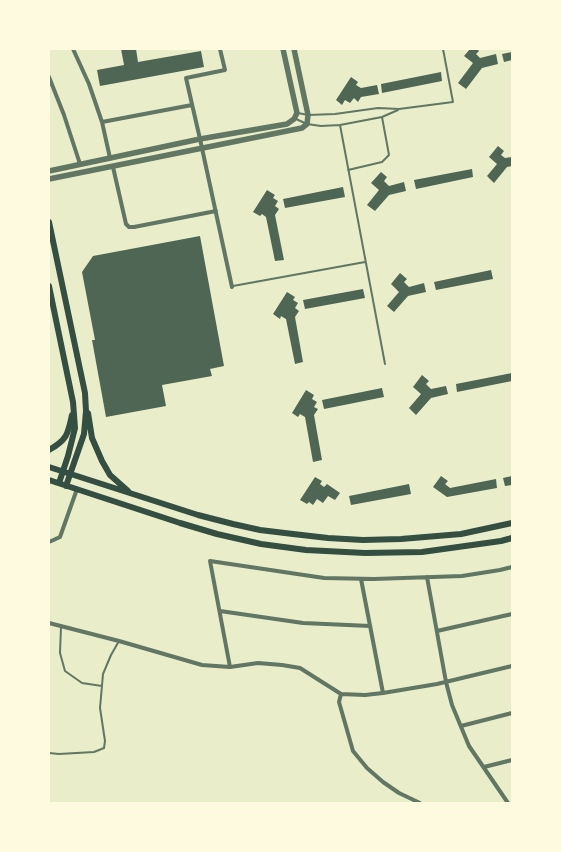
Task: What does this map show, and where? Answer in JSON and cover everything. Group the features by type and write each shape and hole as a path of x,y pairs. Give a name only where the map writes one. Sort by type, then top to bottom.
{"main road":[{"path":"49,222 85,393 92,438 110,475 131,493"},
{"path":"49,286 73,402 75,428 59,483"},
{"path":"66,486 84,434 86,411 85,393"},
{"path":"49,450 61,442 68,434 74,410"},
{"path":"49,467 198,515 267,531 328,538 363,540 401,539 461,534 512,523"},
{"path":"49,480 217,534 261,544 306,550 365,553 422,552 502,541 512,538"}],"street":[{"path":"73,49 89,84 102,122 110,158"},
{"path":"220,49 225,70 186,78 232,287"},
{"path":"49,170 200,139 287,124 294,119 297,112 283,49"},
{"path":"49,179 302,128 307,124 308,115 294,49"},
{"path":"49,77 64,115 80,164"},
{"path":"102,122 192,105"},
{"path":"112,167 126,224 129,227 216,211"},
{"path":"49,542 60,537 77,489"},
{"path":"230,667 210,561 324,578 361,579 462,576 512,567"},
{"path":"427,577 446,682 452,705 469,746 508,803"},
{"path":"361,579 383,693"},
{"path":"220,610 303,623 370,626"},
{"path":"437,631 512,614"},
{"path":"49,623 202,665 230,667 258,663 300,668 340,694 365,695 383,693 438,684 512,666"},
{"path":"340,694 339,702 353,751 366,768 383,782 399,793 420,803"},
{"path":"461,726 512,713"},
{"path":"484,767 512,760"}],"lane":[{"path":"297,112 308,115 335,114 378,108 399,109 453,102 443,49"},
{"path":"294,119 307,124 321,126 340,125 382,117 399,109"},
{"path":"348,170 382,162 389,155 382,117"},
{"path":"340,125 385,364"},
{"path":"232,287 365,262"},
{"path":"61,627 60,653 65,671 82,683 102,686"},
{"path":"49,753 94,752 104,748 100,708 103,674 119,641"}],"building":[{"path":"121,49 136,49 138,62 201,51 204,67 100,86 97,70 124,65"},
{"path":"470,49 477,49 479,51 476,54 480,58 496,54 498,64 482,68 466,89 458,83 473,63 464,56"},
{"path":"512,52 512,60 504,62 502,54"},
{"path":"441,72 442,81 382,93 381,84"},
{"path":"351,77 358,82 356,85 361,88 377,85 379,94 361,97 358,102 354,98 350,103 345,100 342,105 336,100"},
{"path":"498,146 504,151 501,155 505,158 512,157 512,166 507,167 494,183 487,176 497,164 489,157"},
{"path":"472,169 473,177 416,189 414,180"},
{"path":"381,172 387,177 384,181 389,186 404,182 406,191 389,195 375,211 367,205 379,190 371,183"},
{"path":"343,187 345,197 285,208 283,199"},
{"path":"267,190 275,195 273,198 278,201 275,206 279,209 275,215 284,260 275,261 266,217 262,214 260,216 253,212"},
{"path":"200,236 224,366 210,369 212,376 162,385 166,406 106,417 92,340 95,340 82,272 93,256"},
{"path":"491,270 493,279 436,290 434,282"},
{"path":"400,273 407,279 404,282 409,287 424,283 426,292 408,296 394,312 387,306 399,292 391,284"},
{"path":"363,289 365,298 305,309 303,300"},
{"path":"287,292 295,297 293,300 298,303 295,308 299,311 295,317 303,362 295,364 286,319 281,316 280,319 273,314"},
{"path":"512,373 512,381 457,392 456,384"},
{"path":"422,375 429,381 426,384 431,389 446,386 448,394 431,398 416,415 409,408 421,394 413,387"},
{"path":"382,388 384,397 324,409 322,400"},
{"path":"306,390 314,395 312,399 317,402 314,407 318,409 314,415 322,460 313,462 305,417 300,414 298,417 292,413"},
{"path":"441,476 448,481 445,484 450,488 496,479 497,488 447,497 433,487"},
{"path":"512,476 512,485 505,486 503,478"},
{"path":"315,477 322,481 320,484 324,487 327,484 340,493 335,500 328,496 323,503 317,499 313,505 309,502 307,504 300,500"},
{"path":"409,484 411,494 351,505 349,496"}]}
